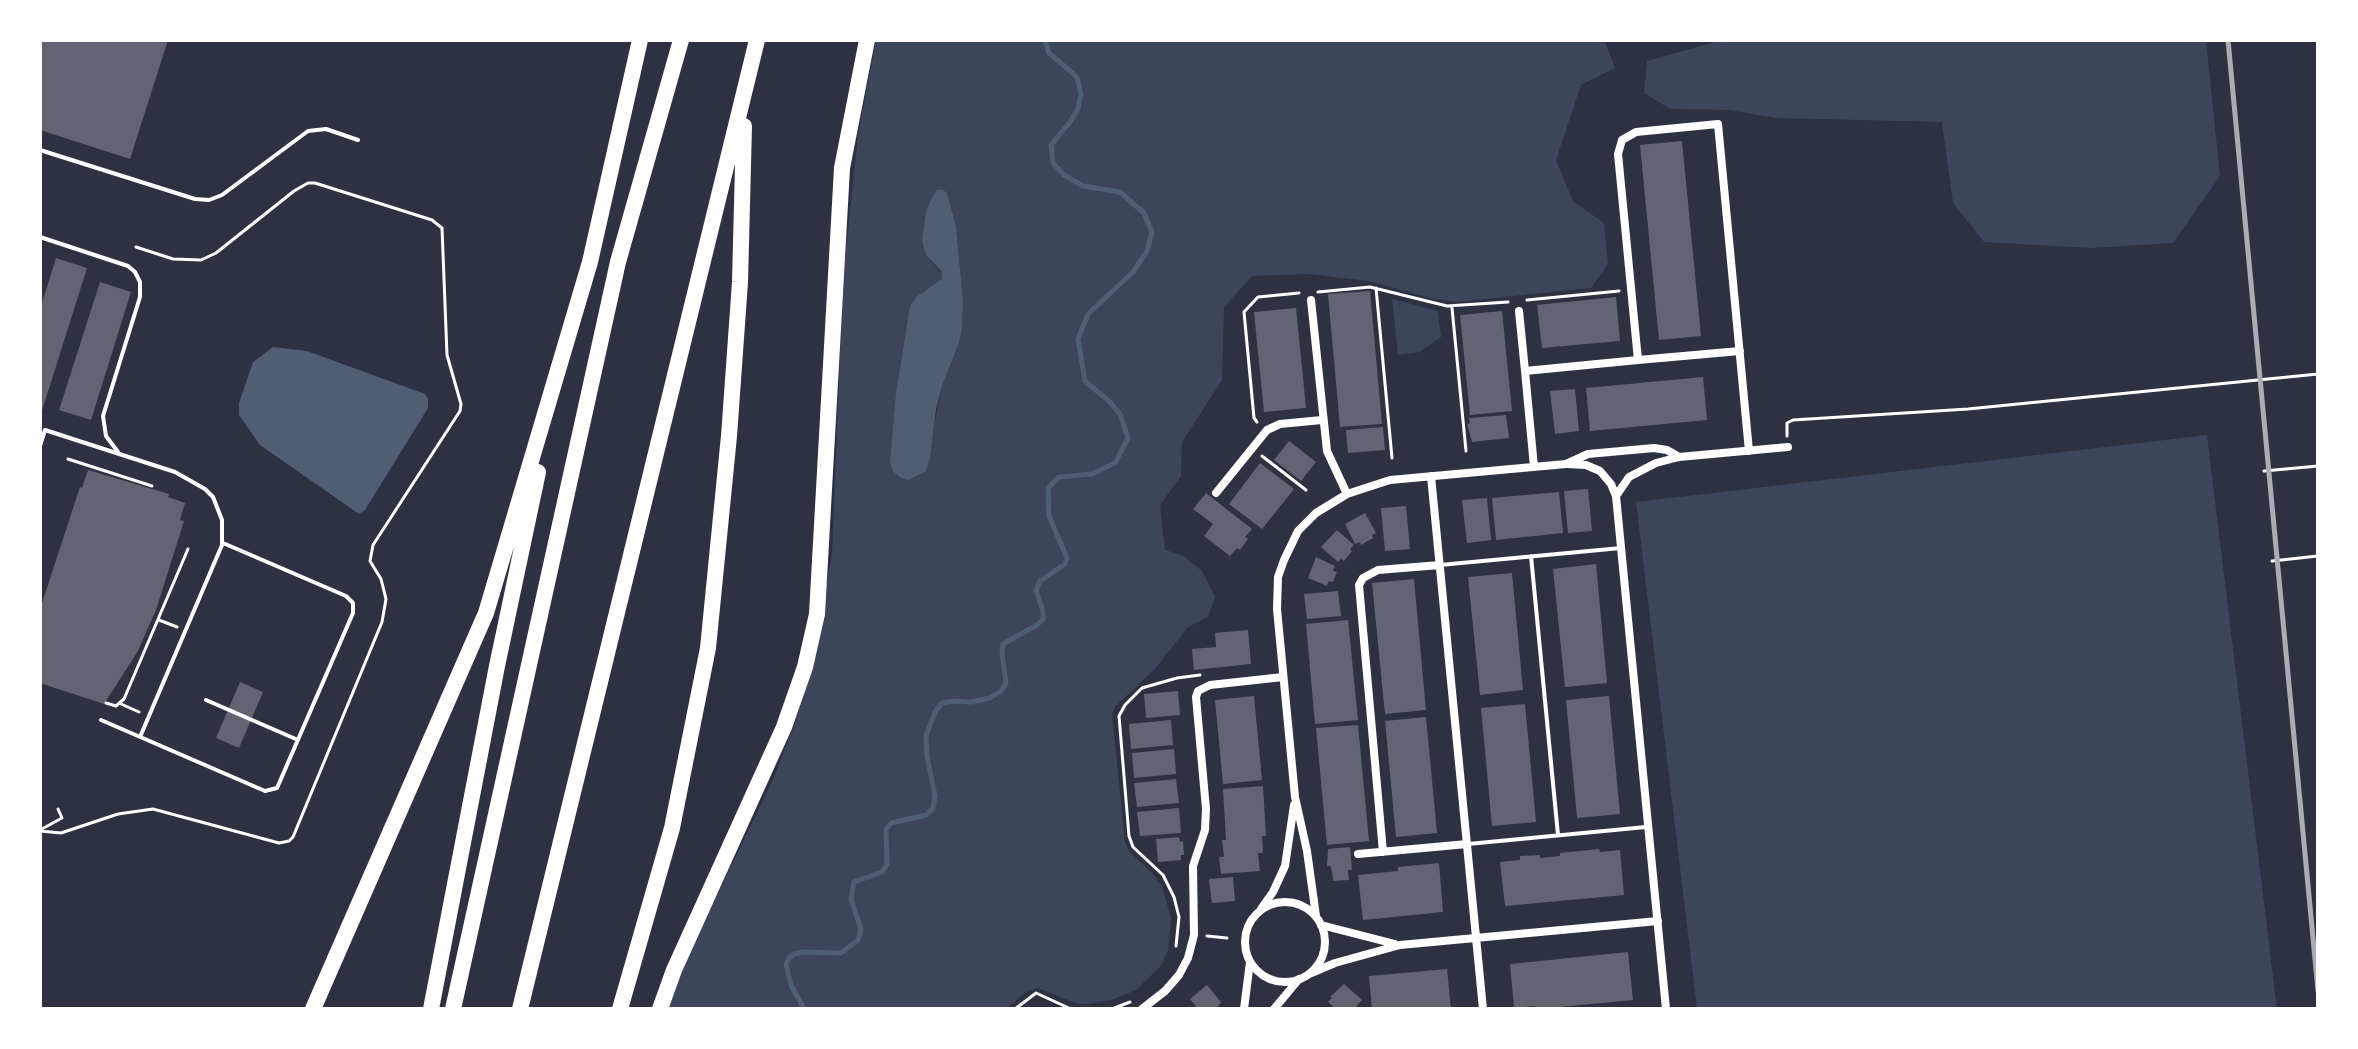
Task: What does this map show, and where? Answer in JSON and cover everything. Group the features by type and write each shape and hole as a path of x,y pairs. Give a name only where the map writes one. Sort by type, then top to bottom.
{"highway":[{"path":"313,1009 486,613 590,262 640,40"},
{"path":"453,1009 618,262 681,40"},
{"path":"520,1009 757,40"},
{"path":"660,1009 674,970 784,727 805,667 817,614 842,168 867,40"},
{"path":"620,1009 672,828 708,648 729,436 740,282 745,93"},
{"path":"431,1009 555,384"}],"street":[{"path":"1638,360 1619,146 1622,140 1636,132 1718,124 1749,451"},
{"path":"1311,300 1322,420 1330,463 1347,494"},
{"path":"1519,311 1534,467"},
{"path":"1525,371 1740,351"},
{"path":"1216,493 1267,430 1280,424 1322,420"},
{"path":"1616,496 1637,471 1656,463 1679,457 1788,447"},
{"path":"1566,464 1588,454 1654,448 1667,450 1679,457"},
{"path":"1309,974 1322,957 1325,946 1295,797 1276,593 1284,560 1298,531 1308,520 1347,494 1390,480 1566,464 1594,467 1611,484 1616,496 1666,1009"},
{"path":"1431,476 1483,1009"},
{"path":"1383,852 1359,585 1363,578 1378,570 1440,565"},
{"path":"1142,1009 1179,975 1188,958 1194,935 1193,866 1205,830 1206,809 1196,697 1198,691 1210,685 1283,677"},
{"path":"1244,1009 1250,961 1245,940 1247,930 1273,892 1285,866 1295,797"},
{"path":"1358,854 1467,844"},
{"path":"1259,912 1278,903 1289,902 1299,905 1318,920 1400,945"},
{"path":"1250,961 1257,970 1277,981 1299,979 1335,963 1400,945 1658,921"},
{"path":"1274,1009 1299,979"}],"lane":[{"path":"40,150 195,199 209,200 222,195 308,131 326,129 358,140"},
{"path":"40,237 128,266 140,282 140,297 103,416 103,429 108,442 124,455"},
{"path":"40,446 45,430 175,472 197,481 213,497 222,520 223,543 140,737"},
{"path":"101,720 269,792 279,784 353,613 353,603 346,596 223,543"},
{"path":"1440,565 1621,548"},
{"path":"1531,556 1558,835"},
{"path":"206,700 298,740"},
{"path":"1467,844 1649,827"}],"path":[{"path":"40,830 61,833 118,814 153,809 279,843 293,837 382,622 386,599 381,579 370,561 373,545 457,418 461,404 447,355 442,228 432,220 308,183 216,253 201,260 173,259 136,247"},
{"path":"1318,292 1376,288 1452,307 1616,292"},
{"path":"1376,288 1392,458"},
{"path":"1259,425 1254,418 1244,312 1258,297 1303,293"},
{"path":"1452,307 1466,451"},
{"path":"1788,447 1786,426 1793,420 1968,409 2318,374"},
{"path":"1259,454 1306,490"},
{"path":"68,459 152,486"},
{"path":"2264,471 2318,466"},
{"path":"121,704 188,549"},
{"path":"2272,561 2318,556"},
{"path":"159,620 185,631"},
{"path":"1175,951 1179,917 1174,897 1163,875 1133,847 1129,836 1119,720 1125,705 1142,688 1177,678"},
{"path":"106,703 114,706 121,704 149,716"},
{"path":"40,830 62,818 58,809"},
{"path":"1203,936 1227,938"},
{"path":"1015,1009 1036,993 1071,1009"},
{"path":"1112,1009 1132,1002"}],"shaded area":[{"path":"876,40 1604,40 1615,68 1581,85 1556,160 1573,201 1604,223 1608,264 1591,288 1456,302 1368,281 1309,274 1252,276 1224,307 1222,380 1182,442 1181,476 1160,505 1165,550 1184,556 1202,571 1215,597 1208,617 1188,627 1155,669 1115,707 1112,714 1125,842 1130,852 1162,886 1171,918 1168,950 1161,966 1136,990 1112,1000 1075,1003 1038,988 1027,991 1006,1009 668,1009 691,949 772,782 813,666 832,553 843,278 858,135","holes":["942,189 947,194 956,226 963,301 959,343 942,386 933,431 890,461 902,353 923,291 938,283 943,276 926,255 922,241 926,210 936,190"]},
{"path":"1722,40 2206,40 2220,176 2173,243 2091,248 1984,242 1953,203 1942,122 1776,118 1730,110 1670,109 1644,93 1647,61"},
{"path":"942,189 947,193 956,226 963,301 962,327 936,409 926,471 909,480 893,471 890,461 896,393 910,306 916,297 942,279 941,271 926,255 922,241 926,210 936,190"},
{"path":"1392,299 1438,311 1441,337 1420,352 1398,355"},
{"path":"273,347 307,351 425,394 428,399 428,408 365,510 359,514 260,445 239,415 239,403 253,362"},
{"path":"2207,435 2277,1009 1697,1009 1636,502"}],"building":[{"path":"40,40 168,40 130,159 40,130"},
{"path":"1682,141 1701,336 1659,340 1640,145"},
{"path":"56,258 87,268 41,414 40,309"},
{"path":"100,282 131,292 91,420 59,410"},
{"path":"1370,291 1382,424 1340,427 1328,294"},
{"path":"1616,297 1620,341 1542,348 1537,305"},
{"path":"1296,308 1306,408 1264,412 1254,312"},
{"path":"1502,311 1512,411 1470,415 1460,315"},
{"path":"1703,377 1707,420 1590,431 1586,388"},
{"path":"1575,389 1579,431 1555,434 1550,391"},
{"path":"1506,415 1509,438 1472,442 1467,424 1470,423 1469,418"},
{"path":"1383,427 1385,450 1348,453 1346,430"},
{"path":"1289,441 1316,462 1301,481 1274,460"},
{"path":"1260,463 1294,489 1262,529 1229,504"},
{"path":"88,470 169,494 168,497 185,503 180,520 184,521 156,610 138,651 104,704 40,683 40,609"},
{"path":"1588,489 1592,531 1568,533 1564,491"},
{"path":"1559,492 1563,533 1496,540 1492,498"},
{"path":"1206,493 1252,529 1240,550 1237,548 1230,556 1204,536 1213,524 1193,509"},
{"path":"1487,498 1491,540 1467,543 1462,500"},
{"path":"1406,506 1410,549 1385,551 1381,508"},
{"path":"1365,513 1376,533 1361,545 1360,542 1355,544 1345,524"},
{"path":"1337,530 1354,545 1344,561 1341,559 1338,562 1321,547"},
{"path":"1316,557 1335,566 1333,571 1337,572 1333,582 1329,581 1327,586 1308,578"},
{"path":"1596,564 1607,683 1565,687 1553,569"},
{"path":"1512,573 1523,690 1480,695 1468,577"},
{"path":"1414,579 1426,710 1385,714 1372,583"},
{"path":"1338,591 1341,616 1307,619 1304,594"},
{"path":"1348,620 1358,720 1315,724 1306,624"},
{"path":"1248,630 1251,664 1194,670 1192,649 1216,647 1215,633"},
{"path":"240,682 263,692 239,748 216,738"},
{"path":"1178,691 1180,715 1146,718 1144,694"},
{"path":"1254,696 1262,780 1223,784 1215,700"},
{"path":"1609,696 1620,814 1577,818 1566,700"},
{"path":"1525,704 1536,822 1492,826 1481,708"},
{"path":"1426,717 1437,833 1396,837 1385,721"},
{"path":"1171,720 1173,745 1131,749 1129,724"},
{"path":"1358,725 1369,841 1327,845 1316,728"},
{"path":"1174,749 1176,774 1134,778 1132,753"},
{"path":"1176,779 1179,803 1137,807 1134,783"},
{"path":"1263,786 1266,836 1262,836 1263,853 1258,853 1260,871 1221,874 1219,857 1224,857 1222,840 1226,840 1223,789"},
{"path":"1179,808 1181,833 1140,836 1137,812"},
{"path":"1179,837 1180,842 1183,841 1184,855 1181,855 1181,860 1158,862 1156,839"},
{"path":"1350,847 1352,870 1348,870 1349,880 1333,881 1330,866 1327,866 1328,849"},
{"path":"1599,849 1600,852 1620,850 1624,895 1505,906 1500,862 1520,860 1520,856 1540,855 1540,858"},
{"path":"1439,863 1443,912 1363,920 1358,875"},
{"path":"1233,877 1235,901 1212,903 1209,879"},
{"path":"1628,952 1633,1000 1538,1009 1535,1006 1514,1008 1510,964"},
{"path":"1447,969 1451,1009 1372,1009 1369,976"},
{"path":"1344,984 1362,1000 1354,1009 1336,1009 1328,1002"},
{"path":"1207,985 1221,1002 1216,1009 1198,1009 1190,999"}],"waterway":[{"path":"804,1009 791,985 786,964 789,958 803,952 841,953 858,940 861,929 851,899 854,882 882,872 887,864 886,829 891,823 926,815 933,808 935,796 926,736 935,712 942,703 971,702 990,698 1001,691 1006,683 1003,644 1043,619 1036,590 1040,581 1065,564 1067,558 1049,516 1048,488 1059,477 1092,474 1115,463 1128,438 1120,414 1085,381 1078,339 1088,314 1133,272 1147,251 1152,232 1144,213 1120,192 1083,186 1064,175 1053,163 1051,145 1078,109 1081,94 1077,77 1049,53 1045,40"}],"railway":[{"path":"2228,40 2318,991"}]}
